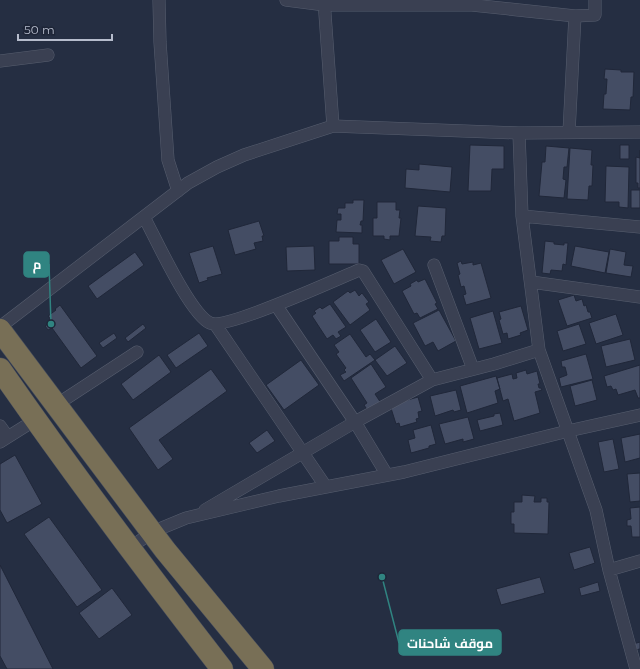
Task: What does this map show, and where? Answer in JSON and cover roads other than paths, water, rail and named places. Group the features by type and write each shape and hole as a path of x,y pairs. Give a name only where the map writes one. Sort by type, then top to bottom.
{"highway":[{"path":"0,329 152,532 262,669"},
{"path":"0,369 35,420 222,669"}],"street":[{"path":"159,0 160,42 168,160 178,191"},
{"path":"286,0 472,5 576,16 595,15 595,0"},
{"path":"324,2 333,126"},
{"path":"569,132 576,16"},
{"path":"0,61 48,55"},
{"path":"0,329 188,183 217,166 244,155 333,126 519,133 640,132"},
{"path":"519,133 522,216 539,350 596,510 609,570 636,669"},
{"path":"522,216 640,227"},
{"path":"144,217 183,291 204,319 215,324 224,323 276,305 359,270 363,271 432,380"},
{"path":"434,264 473,369"},
{"path":"531,282 640,297"},
{"path":"276,305 355,422 387,475"},
{"path":"215,324 326,487"},
{"path":"195,516 355,422 432,380 539,350"},
{"path":"56,405 137,352"},
{"path":"130,548 152,532 186,518 279,496 387,475 640,415"},
{"path":"0,426 4,440 35,420"},
{"path":"609,570 640,561"}],"place":[{"name":"م","path":"51,324"},
{"name":"موقف شاحنات","path":"382,577"}]}
